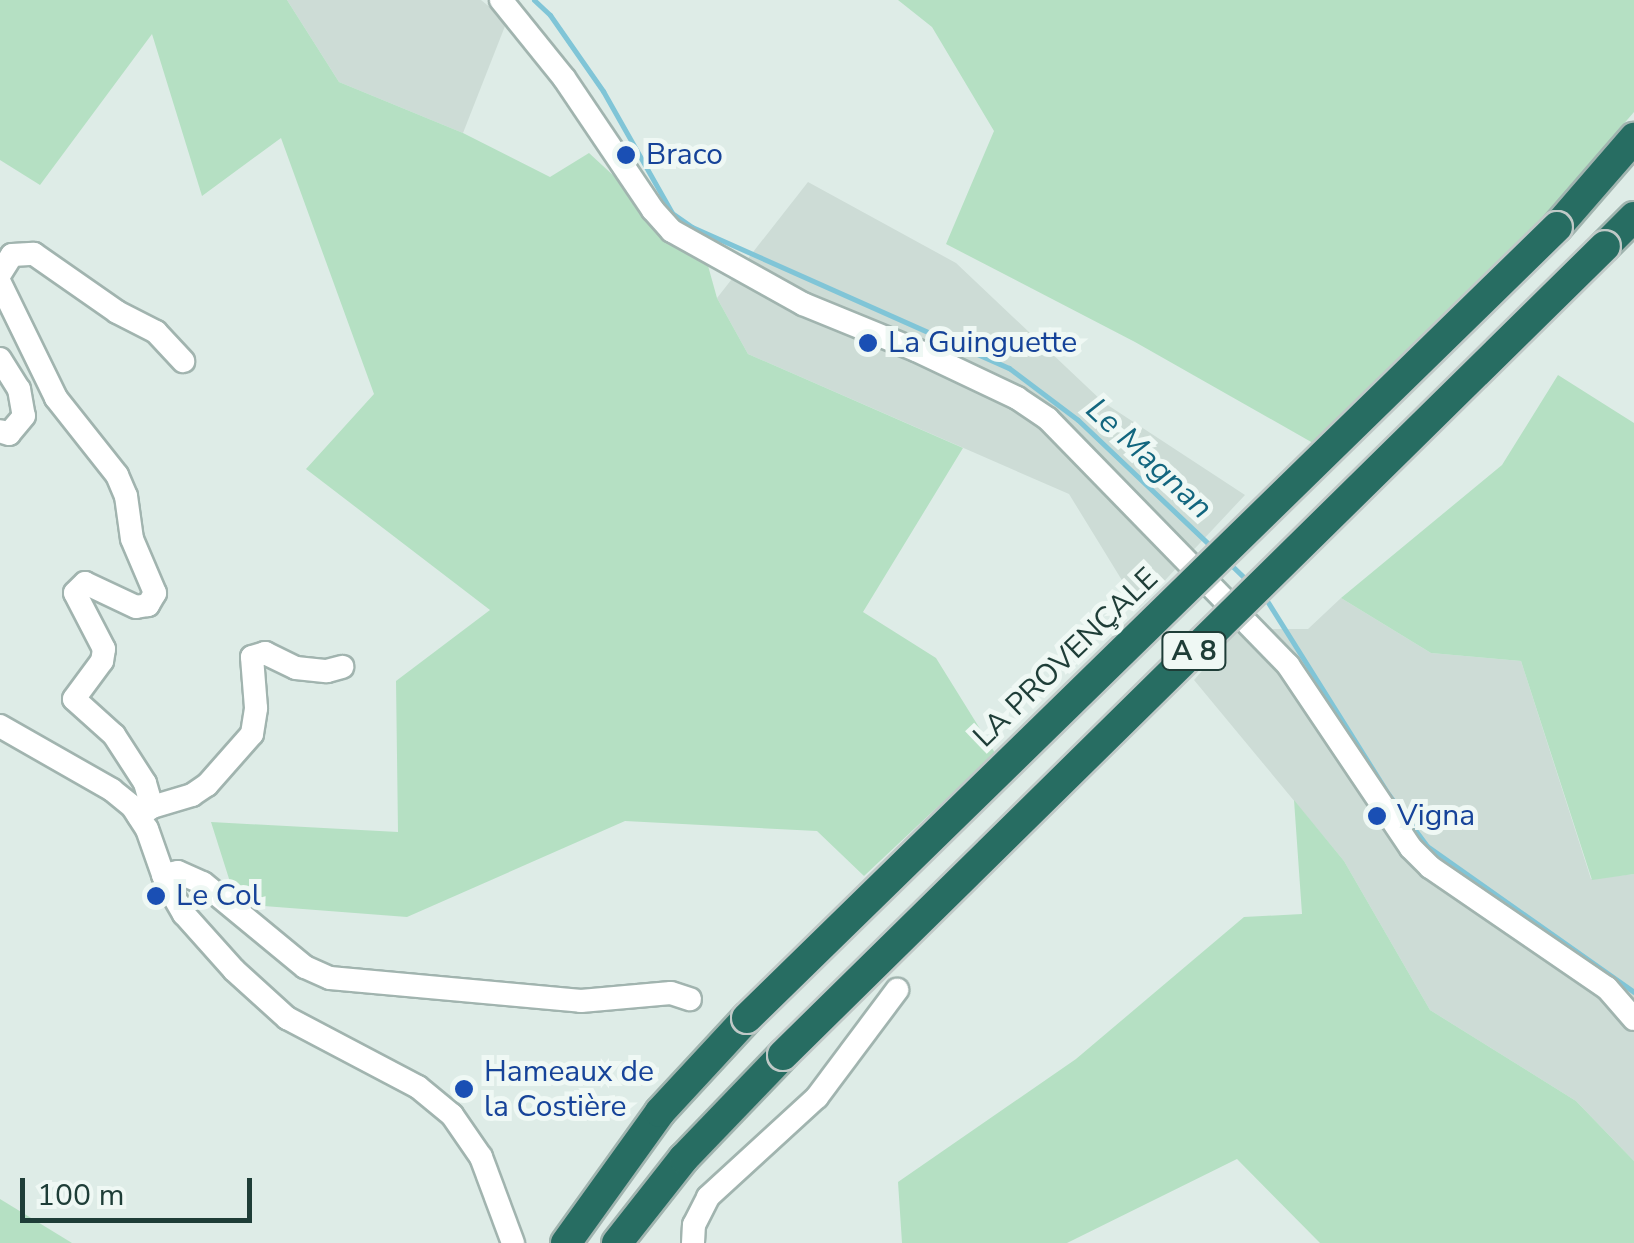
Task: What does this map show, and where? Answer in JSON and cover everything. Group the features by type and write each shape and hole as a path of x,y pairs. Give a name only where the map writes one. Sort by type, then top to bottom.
{"highway":[{"name":"LA PROVENÇALE","path":"566,1243 660,1112 747,1018 1556,227 1634,138"},
{"name":"A 8","path":"617,1243 684,1158 783,1055 1634,217"}],"street":[{"path":"501,0 564,78 653,210 672,231 803,304 951,366 1017,398 1048,419 1288,665 1411,848 1430,866 1607,988 1634,1019"},
{"path":"0,274 12,255 34,254 116,312 156,332 182,361"},
{"path":"0,283 56,398 117,474 126,496 132,539 155,592 148,605 136,607 85,583 74,593 104,649 102,660 74,699 126,750 149,792 146,812 163,875 197,931 287,1018 418,1087 452,1116 481,1158 510,1236"},
{"path":"0,359 19,389 24,416 9,434 0,431"},
{"path":"146,812 192,796 207,785 252,734 256,708 250,666 257,652 296,668 326,671 342,667"},
{"path":"0,726 146,812"},
{"path":"163,875 178,872 203,883 305,967 330,978 581,1000 671,992 690,998"},
{"path":"693,1243 694,1224 708,1197 817,1097 897,990"}],"shaded area":[{"path":"287,0 481,0 507,21 463,133 339,82"},
{"path":"808,182 956,263 1103,402 1245,495 1139,608 1069,494 748,354 717,298"},
{"path":"1341,598 1431,653 1521,661 1591,879 1634,874 1634,1161 1576,1101 1430,1010 1344,861 1194,680 1239,629 1308,629"}],"green space":[{"path":"0,0 287,0 339,82 463,133 550,177 589,153 707,262 717,298 748,354 963,448 863,612 936,658 995,753 864,876 817,831 625,821 407,917 237,904 211,822 398,832 396,681 490,610 306,469 374,394 281,138 202,196 152,34 40,185 0,160"},
{"path":"898,0 1634,0 1634,112 1545,215 1313,443 1135,342 946,244 994,131 932,27"},
{"path":"1558,375 1634,423 1634,874 1592,880 1521,661 1431,653 1341,598 1502,465"},
{"path":"1294,800 1344,861 1430,1010 1576,1101 1634,1161 1634,1243 1320,1243 1237,1159 1067,1243 902,1243 898,1182 1076,1059 1244,917 1302,914"},
{"path":"0,1199 72,1243 0,1243"}],"waterway":[{"name":"Le Magnan","path":"534,0 550,15 603,91 672,213 692,227 1009,368 1078,420 1212,547"},
{"name":"Le Magnan","path":"1228,562 1249,582"},
{"name":"Le Magnan","path":"1264,596 1389,795 1427,846 1634,992"}],"place":[{"name":"Braco","path":"626,155"},
{"name":"La Guinguette","path":"868,343"},
{"name":"Vigna","path":"1377,816"},
{"name":"Le Col","path":"156,896"},
{"name":"Hameaux de la Costière","path":"464,1089"}]}
